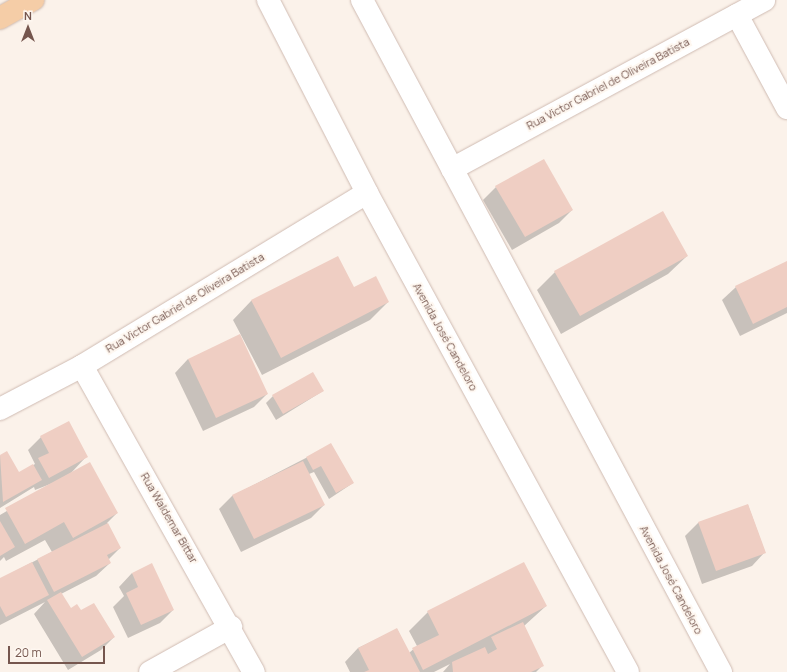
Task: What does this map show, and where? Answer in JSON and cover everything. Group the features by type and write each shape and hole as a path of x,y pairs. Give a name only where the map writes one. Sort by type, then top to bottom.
{"main road":[{"path":"0,18 34,0"}],"street":[{"name":"Avenida José Candeloro","path":"268,0 367,193 628,672"},
{"name":"Avenida José Candeloro","path":"362,0 721,672"},
{"name":"Rua Victor Gabriel de Oliveira Batista","path":"452,169 764,0"},
{"path":"736,15 787,108"},
{"name":"Rua Victor Gabriel de Oliveira Batista","path":"0,409 82,366 367,193"},
{"name":"Rua Waldemar Bittar","path":"82,366 231,627 254,672"},
{"path":"150,672 231,627"}],"building":[{"path":"544,159 573,210 525,237 495,186"},
{"path":"663,211 688,256 580,316 554,271"},
{"path":"338,256 354,287 376,276 389,302 281,358 251,300"},
{"path":"787,261 787,307 753,324 735,286"},
{"path":"240,334 268,394 216,418 188,359"},
{"path":"313,372 324,391 283,414 272,395"},
{"path":"69,421 88,457 49,478 38,458 49,453 40,436"},
{"path":"331,443 354,483 336,493 321,466 313,470 306,457"},
{"path":"7,451 19,472 33,464 42,480 3,502 0,455"},
{"path":"303,461 325,505 254,539 232,495"},
{"path":"90,462 118,513 73,538 64,522 25,544 5,508"},
{"path":"748,504 766,553 716,571 698,522"},
{"path":"0,521 15,547 0,556"},
{"path":"108,523 121,548 107,555 111,563 54,592 37,559"},
{"path":"32,562 49,595 6,617 0,606 0,578"},
{"path":"524,562 547,606 423,670 412,648 439,635 427,611"},
{"path":"152,563 174,610 141,625 126,593 138,587 132,573"},
{"path":"61,592 71,608 77,604 81,610 94,603 115,637 82,657 47,600"},
{"path":"523,622 544,666 531,672 453,672 452,662 485,647 488,654 497,649 491,637"},
{"path":"397,628 420,672 364,672 369,670 358,648"}]}
